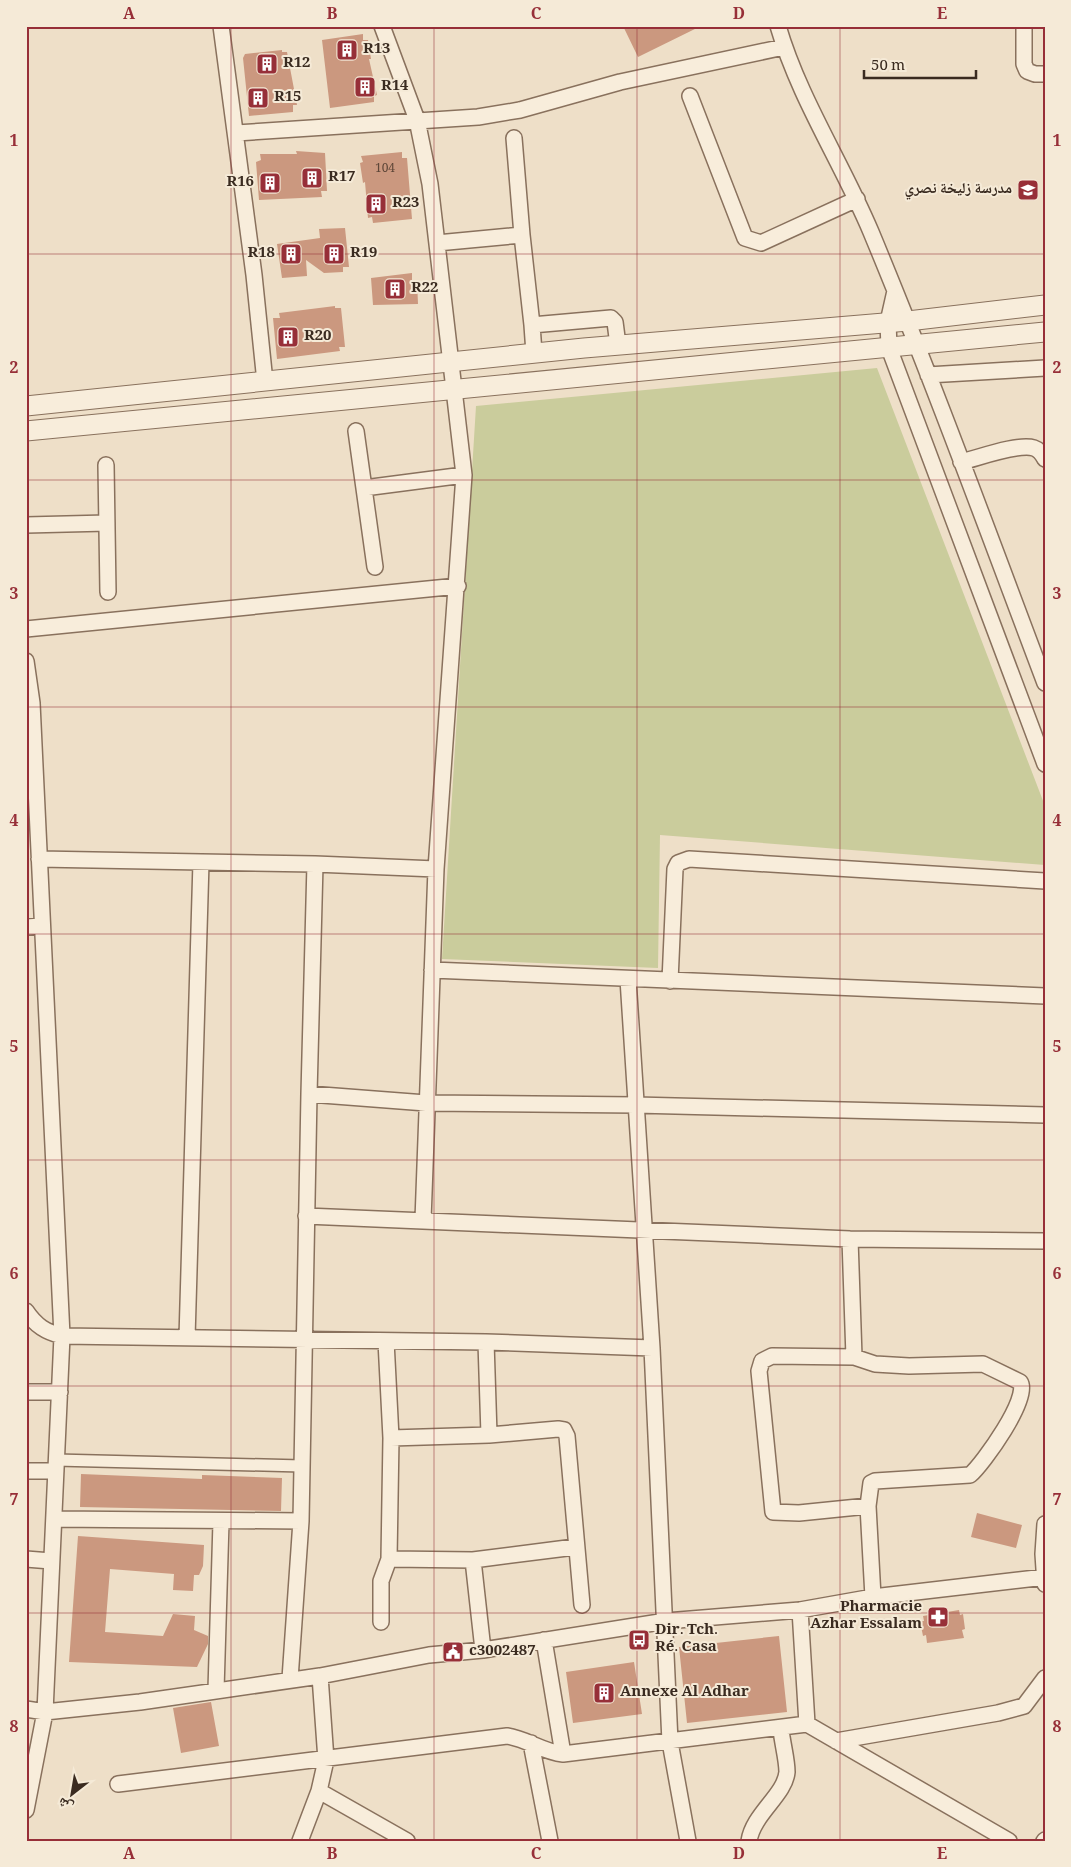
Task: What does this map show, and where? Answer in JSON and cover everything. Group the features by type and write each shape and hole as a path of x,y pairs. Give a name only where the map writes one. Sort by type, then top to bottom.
{"street":[{"path":"221,26 236,133 265,382"},
{"path":"382,26 417,120 430,184 464,475 458,586 436,869 423,1220"},
{"path":"778,26 788,59 857,199 908,320 1045,683"},
{"path":"1024,26 1024,64 1027,71 1035,74 1045,74"},
{"path":"236,133 478,117 520,110 620,82 784,47"},
{"path":"690,96 745,238 752,242 761,243 857,199"},
{"path":"514,138 534,354"},
{"path":"437,243 522,235"},
{"path":"896,292 888,322 889,348 1045,764"},
{"path":"26,406 618,345 888,322 1045,305"},
{"path":"532,325 611,318 615,322 618,345"},
{"path":"26,431 1045,332"},
{"path":"928,375 1045,368"},
{"path":"356,431 375,567"},
{"path":"961,462 1021,448 1032,448 1040,451 1045,459"},
{"path":"106,465 108,592"},
{"path":"364,488 464,475"},
{"path":"26,525 107,523"},
{"path":"26,629 458,586"},
{"path":"26,661 29,703 31,815 39,859 62,1336 45,1712 26,1810"},
{"path":"39,859 315,864 436,869"},
{"path":"670,981 675,869 683,860 1045,881"},
{"path":"187,1338 201,862"},
{"path":"290,1678 301,1521 308,1094 315,864"},
{"path":"26,926 42,926"},
{"path":"432,970 1045,996"},
{"path":"628,979 642,1230 652,1348 666,1621 670,1742 688,1841"},
{"path":"308,1094 426,1103 636,1105 1045,1115"},
{"path":"306,1216 850,1239 1045,1241"},
{"path":"850,1239 854,1357"},
{"path":"26,1312 32,1321 47,1332 62,1336 304,1338 652,1348"},
{"path":"382,1622 380,1581 389,1559 391,1438 386,1341"},
{"path":"486,1342 489,1435"},
{"path":"868,1506 778,1514 773,1512 771,1508 759,1371 762,1361 772,1356 854,1357 875,1364 909,1366 983,1364 998,1370 1023,1386 1020,1400 998,1439 980,1466 970,1475 875,1481 870,1487 868,1506 873,1597"},
{"path":"26,1392 60,1392"},
{"path":"391,1438 489,1435 564,1430 567,1436 575,1547 582,1605"},
{"path":"26,1471 56,1465 302,1466"},
{"path":"54,1519 221,1522 301,1521"},
{"path":"216,1690 221,1522"},
{"path":"26,1709 45,1712 140,1702 290,1678 320,1676 429,1656 484,1650 666,1621 800,1610 873,1597 1044,1579 1045,1524"},
{"path":"389,1559 473,1560 575,1547"},
{"path":"26,1559 51,1561"},
{"path":"473,1560 484,1650"},
{"path":"800,1610 807,1724"},
{"path":"544,1640 563,1754"},
{"path":"300,1841 319,1791 326,1760 320,1676"},
{"path":"836,1741 998,1713 1024,1706 1045,1678"},
{"path":"118,1784 326,1760 507,1736 531,1743 549,1753 563,1754 780,1729 807,1724 1009,1841"},
{"path":"749,1841 750,1832 762,1811 784,1782 787,1772 780,1729"},
{"path":"531,1743 550,1841"},
{"path":"319,1791 407,1841"}],"green space":[{"path":"877,368 1045,806 1045,865 660,835 658,968 442,959 476,406"}],"building":[{"path":"623,26 701,26 638,57"},
{"path":"363,34 363,40 368,40 371,59 369,59 377,95 374,96 374,102 330,108 322,40"},
{"path":"282,50 282,52 287,52 297,105 293,105 293,112 249,116 243,58 245,54"},
{"path":"296,151 325,153 327,191 321,191 322,197 259,200 256,162 261,160 260,154 297,154"},
{"path":"402,152 402,158 407,158 412,219 373,223 372,217 368,218 365,182 363,183 360,163 363,162 361,156"},
{"path":"345,228 349,267 343,267 343,272 324,273 306,260 307,276 282,278 277,244 320,238 319,229"},
{"name":"R22","path":"412,273 412,280 417,280 418,304 373,305 371,278"},
{"path":"335,306 335,308 341,308 345,347 339,347 340,351 277,359 273,318 280,318 279,313"},
{"path":"81,1474 202,1479 202,1475 282,1478 281,1511 80,1507"},
{"path":"977,1513 1022,1525 1016,1548 971,1537"},
{"path":"78,1536 204,1545 203,1566 199,1575 194,1575 193,1591 173,1590 174,1574 110,1569 105,1632 163,1636 173,1614 195,1616 194,1630 208,1636 208,1644 197,1667 69,1662"},
{"path":"959,1610 960,1615 963,1614 965,1629 962,1630 964,1638 927,1643 926,1635 923,1636 920,1621 924,1621 923,1616"},
{"path":"779,1636 787,1712 687,1723 679,1647"},
{"name":"Annexe Al Adhar","path":"634,1662 642,1714 573,1723 566,1672"},
{"path":"211,1702 219,1746 181,1753 173,1708"}],"place":[{"name":"R13","path":"347,50"},
{"name":"R12","path":"267,64"},
{"name":"R14","path":"365,87"},
{"name":"R15","path":"258,98"},
{"name":"R17","path":"312,178"},
{"name":"R16","path":"270,183"},
{"name":"مدرسة زليخة نصري","path":"1028,190"},
{"name":"R23","path":"376,204"},
{"name":"R18","path":"291,254"},
{"name":"R19","path":"334,254"},
{"name":"R22","path":"395,289"},
{"name":"R20","path":"288,337"},
{"name":"Pharmacie Azhar Essalam","path":"938,1617"},
{"name":"Dir. Tch. Ré. Casa","path":"639,1640"},
{"name":"c3002487","path":"453,1652"},
{"name":"Annexe Al Adhar","path":"604,1693"}]}
